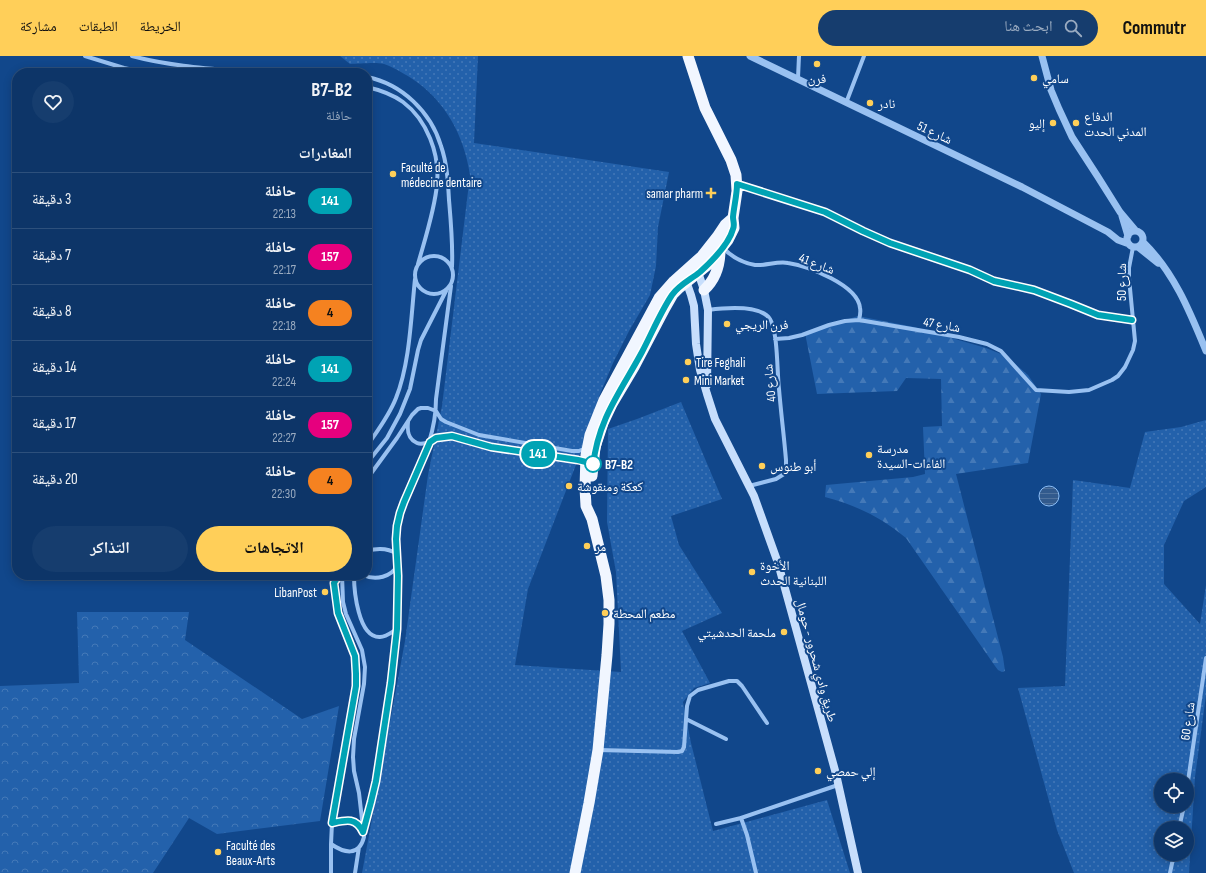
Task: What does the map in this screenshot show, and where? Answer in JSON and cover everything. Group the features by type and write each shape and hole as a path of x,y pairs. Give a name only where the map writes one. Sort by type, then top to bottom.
{"highway":[{"path":"575,873 598,750 609,624 609,600 606,576 592,518 592,488 589,464 592,446 612,404 634,367 665,308 684,277 696,268 709,264 728,240 734,228 733,218 737,184 736,175 731,160 705,108 688,56"},
{"path":"696,268 725,224 733,218"},
{"path":"704,290 716,275 721,249"}],"main road":[{"name":"طريق وادي شحرور - حومال","path":"696,268 704,290 708,310 707,394"},
{"name":"طريق وادي شحرور - حومال","path":"684,277 694,306 696,344 700,370 707,394 715,419 749,486 778,563 838,785 858,873"}],"street":[{"path":"85,56 124,68"},
{"path":"132,56 155,62 205,68"},
{"name":"شارع 51","path":"750,56 1022,187 1108,232 1118,240 1133,243"},
{"path":"798,78 799,56"},
{"path":"846,103 864,56"},
{"path":"1042,56 1051,90 1058,109 1072,137 1120,212 1136,231 1143,236 1133,243"},
{"path":"372,79 393,86 412,100 437,132 445,162 453,241 452,267"},
{"path":"372,88 386,92 404,103 422,124 435,151 438,182 415,274 407,353 399,388 385,420 372,439"},
{"path":"737,184 820,210 890,243 970,270 994,281 1034,290 1098,315 1132,320"},
{"path":"1120,212 1133,243 1163,266 1183,297 1206,351"},
{"path":"1133,243 1131,232 1136,231"},
{"name":"شارع 50","path":"1090,390 1118,376 1133,350 1135,341 1132,320 1129,268 1133,243"},
{"name":"شارع 41","path":"721,249 747,263 755,265 782,262 794,264 812,269 843,284 852,292 860,307 859,320"},
{"path":"355,873 363,831 376,781 391,683 397,629 398,565 396,533 400,513 432,434 451,286 454,273 448,261 436,256 429,256 418,264"},
{"path":"415,280 422,290 428,294 434,295 446,291"},
{"path":"372,456 386,438 400,414 410,389 421,340 446,291 451,286"},
{"name":"شارع 40","path":"708,310 724,308 746,309 760,312 769,318 775,339 786,468 784,474 776,479 749,486"},
{"name":"شارع 47","path":"775,339 802,335 829,324 859,320 959,337 987,344 1001,352 1036,390 1069,392 1090,390"},
{"path":"372,472 397,438 412,414 418,409 428,408 436,411 441,419 446,422 479,435 572,451 579,451 592,446"},
{"path":"408,421 408,434 413,441 420,444 430,442 436,438 452,436 491,447 589,464"},
{"path":"372,550 385,549 397,554"},
{"path":"372,577 385,576 394,571 398,565"},
{"path":"331,873 332,823 356,686 355,656 338,613 334,580"},
{"path":"341,580 343,602 346,614 362,650 365,667 364,684 354,739 353,757 363,831"},
{"path":"354,580 358,611 369,632 374,636 383,637 397,629"},
{"name":"شارع 60","path":"1189,773 1206,658"},
{"path":"598,750 682,751 684,747 687,706 690,696 698,690 729,681 737,680 768,723"},
{"path":"686,719 726,739"},
{"path":"716,824 740,818 838,785"},
{"path":"740,818 747,835 756,873"},
{"path":"332,823 343,820 351,820 358,824 363,831"},
{"path":"331,844 340,850 347,852 354,851 360,847"},
{"path":"1170,873 1173,861"}],"green space":[{"path":"340,56 478,56 474,143 669,172 658,227 656,266 650,295 629,331 600,394 579,457 528,589 515,665 621,672 616,572 607,522 608,429 681,402 722,499 671,516 679,545 722,613 682,631 710,683 694,688 683,702 691,743 713,831 827,800 850,873 362,873 405,641 428,475 442,406 470,175 463,146 458,133 443,108 434,97 408,76 387,65 376,63 350,64"},
{"path":"858,316 914,327 986,348 1006,356 1028,375 1041,394 1028,463 956,474 1003,657 1005,671 1002,672 998,670 995,666 906,538 878,518 858,508 825,497 826,485 913,477 925,474 923,427 942,426 941,379 906,378 897,391 817,394 805,333"},
{"path":"1206,420 1206,487 1184,501 1164,545 1164,584 1200,624 1206,585 1206,695 1194,793 1194,773 1154,773 1154,813 1193,813 1192,821 1154,821 1154,861 1190,861 1189,873 1074,873 1057,830 1018,688 1065,686 1073,480 1130,488 1145,432 1181,427"},
{"path":"77,612 189,612 185,640 302,719 339,706 320,821 217,834 189,818 153,873 0,873 0,686 79,683"}],"shaded area":[{"path":"1045,486 1053,486 1059,492 1059,500 1053,506 1045,506 1039,500 1039,492"}],"bus line":[{"name":"141","path":"336,580 334,583 338,613 355,656 356,686 332,823 343,820 351,820 358,824 363,832 376,781 391,683 397,629 397,526 404,502 430,442 436,438 452,436 476,444 578,460 593,466 598,437 603,423 673,294 686,281 709,264 728,240 734,228 733,218 737,184 825,212 890,243 970,270 994,281 1034,290 1098,315 1132,320"}],"place":[{"name":"فرن","path":"817,64"},
{"name":"سامي","path":"1034,78"},
{"name":"نادر","path":"870,103"},
{"name":"إليو","path":"1053,123"},
{"name":"الدفاع المدني الحدت","path":"1076,123"},
{"name":"Faculté de médecine dentaire","path":"393,174"},
{"name":"samar pharm","path":"711,193"},
{"name":"فرن الريجي","path":"727,324"},
{"name":"Tire Feghali","path":"688,362"},
{"name":"Mini Market","path":"686,380"},
{"name":"مدرسة الفاءات-السيدة","path":"869,455"},
{"name":"B7-B2","path":"593,464"},
{"name":"أبو طنوس","path":"762,466"},
{"name":"كعكة ومنقوشة","path":"569,486"},
{"name":"مر","path":"587,546"},
{"name":"الأخوة اللبنانية الحدث","path":"752,572"},
{"name":"LibanPost","path":"325,592"},
{"name":"مطعم المحطة","path":"605,613"},
{"name":"ملحمة الحدشيتي","path":"784,632"},
{"name":"إلي حمصي","path":"818,771"},
{"name":"Faculté des Beaux-Arts","path":"218,852"}]}
